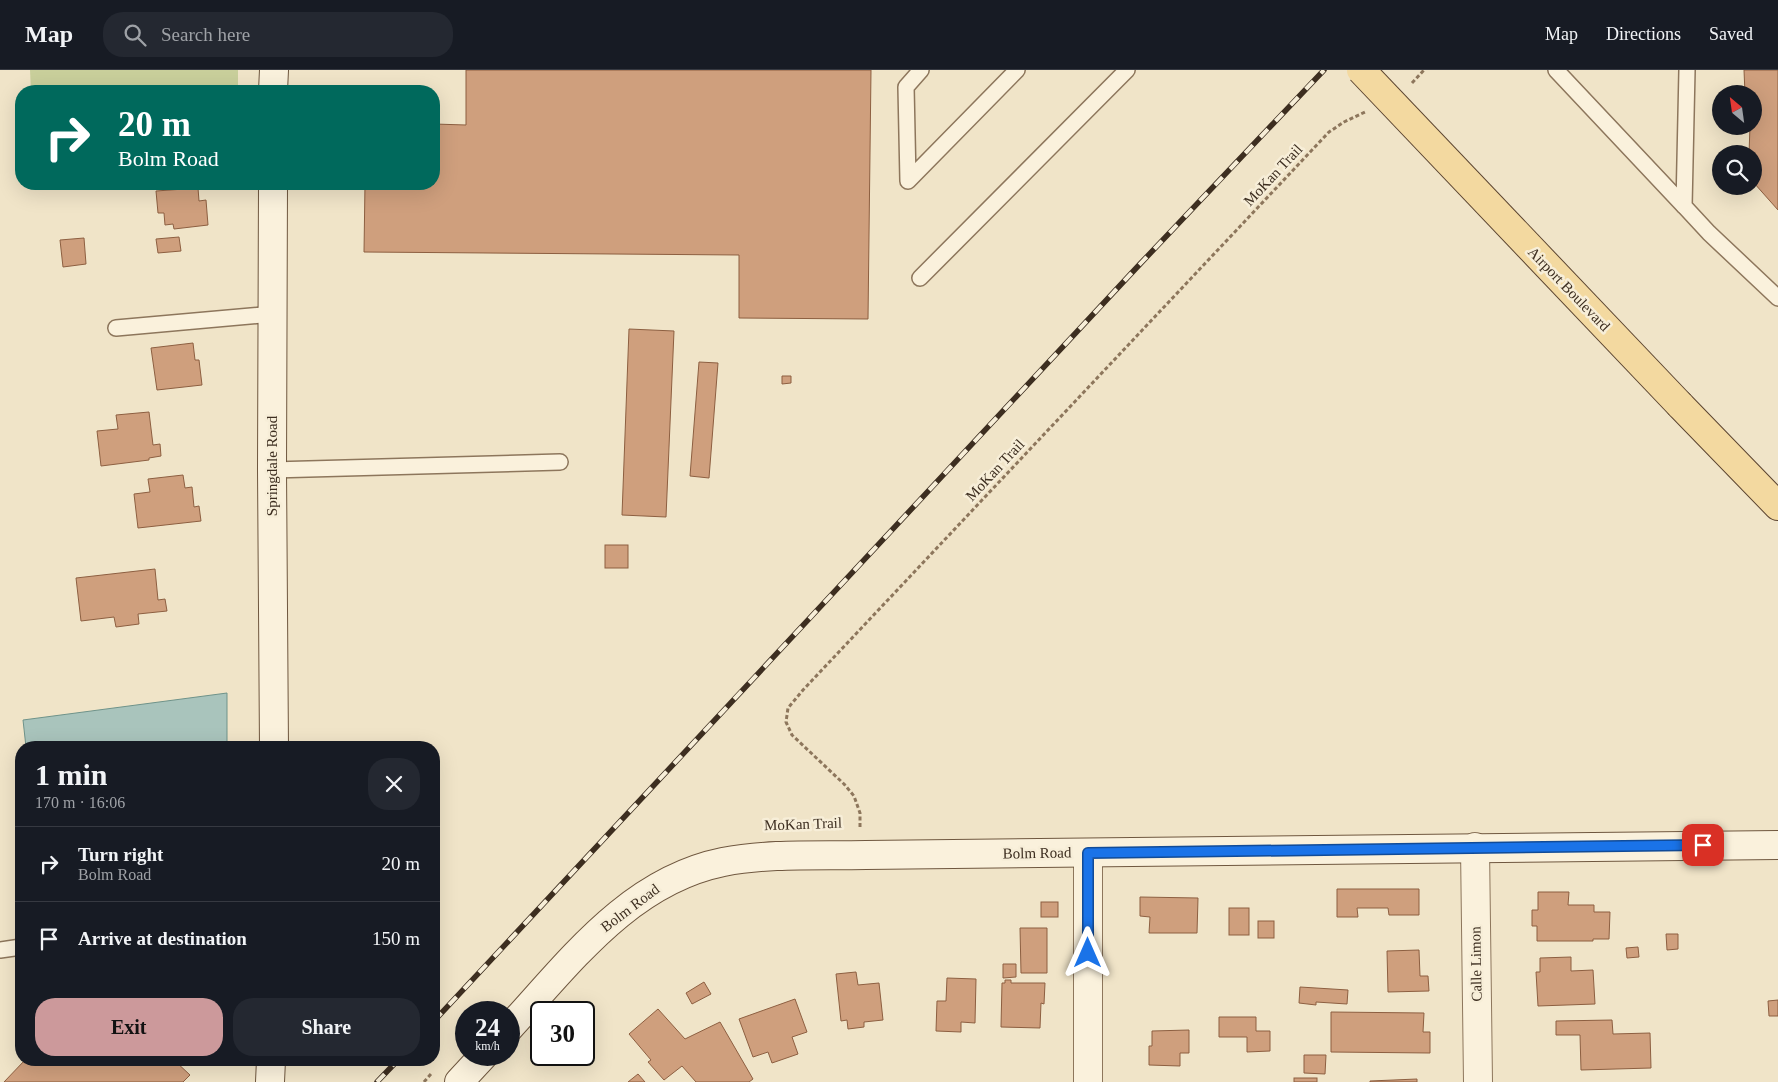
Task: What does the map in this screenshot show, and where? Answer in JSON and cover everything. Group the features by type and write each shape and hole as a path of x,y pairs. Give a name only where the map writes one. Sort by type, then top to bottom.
{"main road":[{"name":"Airport Boulevard","path":"1361,70 1680,406 1778,506"}],"street":[{"path":"274,70 274,85"},
{"name":"Springdale Road","path":"273,190 274,741"},
{"name":"Bolm Road","path":"520,1016 597,932 624,909 666,882 693,871 743,859 779,856 1778,845"},
{"name":"Calle Limon","path":"1475,847 1478,1082"},
{"path":"1088,853 1088,1082"},
{"path":"270,1082 271,1066"},
{"path":"459,1082 474,1066"}],"lane":[{"path":"905,70 908,181 1017,70"},
{"path":"906,87 921,70"},
{"path":"920,278 1127,70"},
{"path":"1556,70 1709,233 1778,298"},
{"path":"1684,206 1687,70"},
{"path":"116,328 273,314"},
{"path":"272,470 560,462"},
{"path":"0,950 15,948"}],"path":[{"path":"1412,84 1424,70"},
{"name":"MoKan Trail","path":"860,833 860,812 854,796 844,784 792,735 786,722 788,708 1329,132 1344,122 1370,110"}],"green space":[{"path":"30,70 238,70 238,85 31,85"}],"water":[{"path":"227,693 227,741 25,741 23,720"}],"building":[{"path":"466,70 871,70 868,319 739,318 739,255 364,252 365,190 440,190 440,124 466,125"},
{"path":"1744,70 1778,70 1778,210 1762,192 1762,145 1749,145 1750,135 1762,135 1762,85 1745,85"},
{"path":"198,190 199,201 206,200 208,225 174,229 173,224 165,225 164,213 158,213 156,191"},
{"path":"179,237 181,251 158,253 156,239"},
{"path":"84,238 86,264 63,267 60,240"},
{"path":"629,329 674,331 666,517 622,515"},
{"path":"193,343 195,360 199,360 202,385 157,390 151,348"},
{"path":"699,362 718,363 709,478 690,476"},
{"path":"782,376 791,376 791,383 782,384"},
{"path":"149,412 153,445 160,444 161,456 149,458 149,460 101,466 97,431 118,429 116,415"},
{"path":"183,475 185,488 192,487 194,507 199,506 201,521 138,528 134,494 150,492 148,479"},
{"path":"605,545 628,545 628,568 605,568"},
{"path":"155,569 158,600 165,599 167,611 138,614 139,624 116,627 114,617 81,621 76,578"},
{"path":"1337,889 1419,889 1419,915 1389,915 1388,908 1357,908 1358,917 1337,917"},
{"path":"1538,892 1569,892 1568,905 1594,905 1594,912 1610,912 1609,939 1593,939 1593,941 1537,941 1537,926 1532,926 1532,910 1538,910"},
{"path":"1140,897 1198,898 1197,933 1149,933 1150,917 1140,916"},
{"path":"1041,902 1058,902 1058,917 1041,917"},
{"path":"1229,908 1249,908 1249,935 1229,935"},
{"path":"1258,921 1274,921 1274,938 1258,938"},
{"path":"1020,928 1047,928 1047,973 1021,973"},
{"path":"1666,934 1678,934 1678,949 1667,950"},
{"path":"1638,947 1639,957 1627,958 1626,948"},
{"path":"1419,950 1420,976 1428,976 1429,991 1388,992 1387,951"},
{"path":"1571,957 1571,971 1593,970 1595,1004 1538,1006 1536,972 1540,972 1540,958"},
{"path":"1003,964 1016,964 1016,977 1003,978"},
{"path":"856,972 858,985 879,983 883,1020 864,1022 864,1027 848,1029 847,1020 841,1021 836,974"},
{"path":"947,978 976,979 975,1023 961,1022 961,1032 936,1031 937,1001 946,1001"},
{"path":"1005,980 1011,980 1011,983 1045,983 1044,1004 1041,1003 1040,1028 1001,1027 1002,983 1005,983"},
{"path":"704,982 711,994 692,1004 686,993"},
{"path":"1300,987 1348,990 1347,1004 1316,1002 1316,1005 1299,1003"},
{"path":"795,999 807,1032 792,1037 798,1054 772,1063 768,1052 753,1057 739,1019"},
{"path":"1778,1000 1778,1016 1769,1016 1768,1001"},
{"path":"658,1009 685,1039 720,1022 753,1079 749,1082 696,1082 682,1066 664,1080 648,1062 651,1060 629,1034"},
{"path":"1331,1012 1424,1013 1423,1032 1430,1032 1430,1053 1331,1052"},
{"path":"1219,1017 1256,1017 1256,1031 1270,1031 1270,1051 1247,1052 1247,1037 1219,1037"},
{"path":"1612,1020 1613,1034 1650,1033 1651,1068 1581,1070 1580,1035 1556,1035 1556,1021"},
{"path":"1189,1030 1189,1053 1180,1053 1180,1066 1149,1065 1149,1046 1152,1046 1152,1031"},
{"path":"1304,1055 1326,1055 1325,1074 1304,1073"},
{"path":"19,1066 180,1066 190,1075 183,1082 4,1082"},
{"path":"638,1074 645,1082 628,1082"},
{"path":"1294,1078 1317,1078 1317,1082 1294,1082"},
{"path":"1417,1079 1417,1082 1370,1082 1370,1081"}],"railway":[{"path":"440,1015 1140,264 1324,70"},
{"path":"377,1082 392,1066"}],"route":[{"path":"1088,953 1088,853 1703,845"}]}
